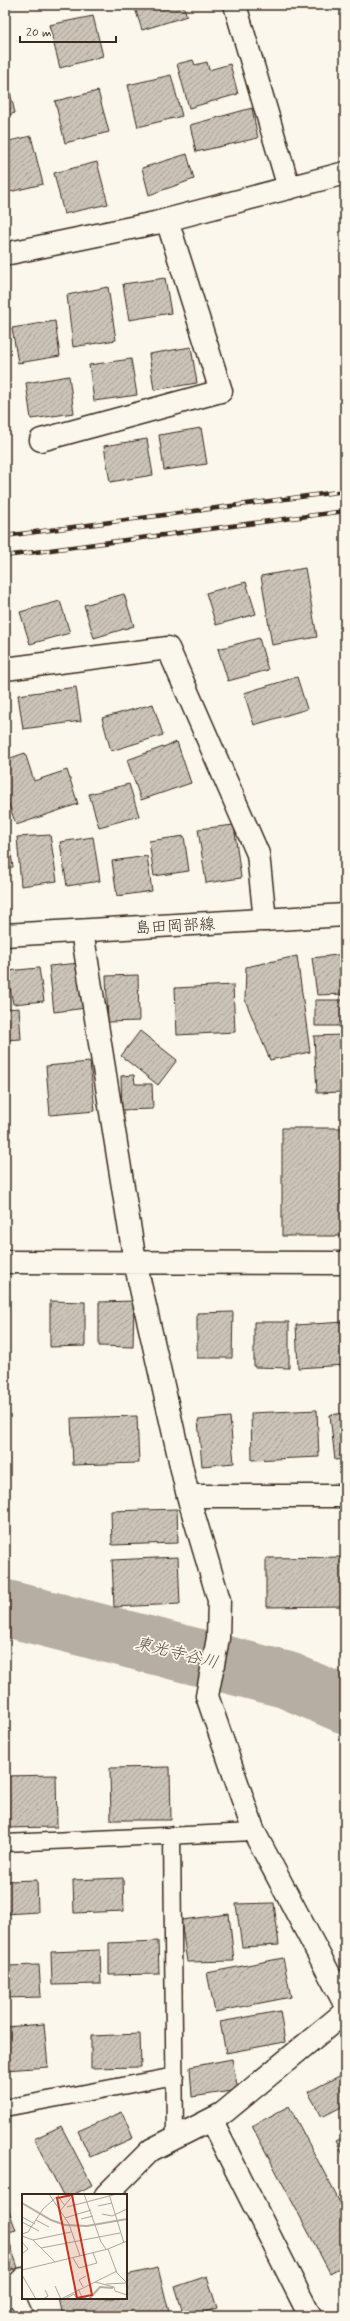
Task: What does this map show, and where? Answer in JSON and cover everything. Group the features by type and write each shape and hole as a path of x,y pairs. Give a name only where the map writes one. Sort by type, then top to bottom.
{"street":[{"path":"234,5 289,188"},
{"path":"5,254 167,220 345,173"},
{"path":"41,440 221,391 167,220"},
{"path":"5,669 168,648 258,854 265,920"},
{"name":"島田岡部線","path":"5,935 345,915"},
{"path":"82,931 135,1262 188,1496 219,1600 218,1638 207,1696 254,1832 345,2004"},
{"path":"5,1262 345,1263"},
{"path":"188,1496 345,1496"},
{"path":"107,2194 150,2150 222,2114 345,2012"},
{"path":"211,2120 310,2316"}],"lane":[{"path":"5,1843 254,1832"},
{"path":"172,1835 175,2138"},
{"path":"5,2108 175,2076"},
{"path":"14,2289 26,2316"}],"building":[{"path":"134,5 183,5 187,16 142,30"},
{"path":"93,16 103,56 60,68 49,25"},
{"path":"193,60 195,65 207,62 209,70 230,64 238,94 189,108 177,64"},
{"path":"5,71 15,113 5,116"},
{"path":"171,75 182,116 138,127 128,85"},
{"path":"98,91 109,132 65,143 55,101"},
{"path":"252,108 258,138 196,152 190,125"},
{"path":"31,136 43,184 5,193 5,142"},
{"path":"187,154 194,179 149,195 142,168"},
{"path":"97,162 108,204 64,214 54,173"},
{"path":"165,278 171,313 129,320 123,284"},
{"path":"108,287 116,340 73,347 67,295"},
{"path":"55,321 60,356 18,363 12,328"},
{"path":"191,347 197,383 154,390 149,354"},
{"path":"131,359 137,395 94,401 89,365"},
{"path":"69,376 74,413 31,419 26,383"},
{"path":"201,428 207,464 164,470 159,435"},
{"path":"147,439 153,475 110,482 104,446"},
{"path":"305,568 317,637 272,645 261,576"},
{"path":"246,582 256,614 216,625 206,593"},
{"path":"124,594 134,626 94,638 84,605"},
{"path":"60,601 70,633 30,644 20,612"},
{"path":"259,638 268,670 228,681 218,649"},
{"path":"297,677 307,709 254,725 244,693"},
{"path":"76,687 81,721 23,729 18,695"},
{"path":"153,704 163,735 111,751 102,718"},
{"path":"177,742 191,783 141,800 127,760"},
{"path":"25,753 34,781 67,770 78,804 16,825 5,793 5,760"},
{"path":"129,784 139,816 99,827 89,794"},
{"path":"5,815 13,867 5,868"},
{"path":"234,825 241,878 206,883 198,829"},
{"path":"50,835 57,881 21,886 17,837"},
{"path":"184,836 189,871 154,876 149,841"},
{"path":"93,837 100,881 67,886 60,842"},
{"path":"147,856 152,891 117,896 112,861"},
{"path":"345,954 345,994 317,995 312,958"},
{"path":"297,956 310,1052 270,1060 245,1000 246,967"},
{"path":"80,963 86,1008 54,1012 49,966"},
{"path":"39,968 44,1001 13,1004 7,971"},
{"path":"138,975 139,1021 108,1022 106,976"},
{"path":"233,985 235,1032 177,1035 175,988"},
{"path":"315,1000 345,1000 345,1026 315,1026"},
{"path":"19,1008 21,1039 5,1040 5,1009"},
{"path":"140,1031 177,1060 158,1085 121,1056"},
{"path":"343,1035 345,1092 317,1093 314,1036"},
{"path":"90,1062 95,1111 50,1115 46,1066"},
{"path":"134,1075 135,1084 152,1084 153,1109 122,1110 121,1076"},
{"path":"282,1128 345,1128 345,1236 282,1236"},
{"path":"50,1301 85,1302 85,1346 50,1347"},
{"path":"134,1301 133,1347 99,1346 99,1302"},
{"path":"233,1312 232,1358 197,1358 197,1313"},
{"path":"254,1322 289,1322 289,1368 254,1367"},
{"path":"345,1322 345,1365 298,1368 296,1325"},
{"path":"317,1410 319,1457 252,1460 251,1413"},
{"path":"345,1413 345,1459 335,1460 330,1415"},
{"path":"137,1416 139,1463 73,1465 71,1418"},
{"path":"230,1417 234,1463 202,1466 198,1420"},
{"path":"177,1509 178,1543 112,1545 111,1511"},
{"path":"178,1557 180,1604 114,1607 112,1560"},
{"path":"345,1557 345,1606 266,1607 266,1558"},
{"path":"170,1767 171,1820 111,1820 110,1768"},
{"path":"56,1775 57,1827 5,1828 5,1776"},
{"path":"123,1878 124,1911 74,1913 73,1880"},
{"path":"37,1880 38,1912 5,1914 5,1881"},
{"path":"274,1903 279,1945 242,1947 236,1904"},
{"path":"229,1914 234,1961 187,1962 181,1920"},
{"path":"158,1941 159,1974 109,1975 109,1943"},
{"path":"100,1950 101,1984 52,1985 51,1952"},
{"path":"283,1958 291,1997 215,2012 207,1973"},
{"path":"39,1965 41,1997 5,1998 5,1966"},
{"path":"280,2011 285,2042 226,2053 220,2022"},
{"path":"44,2024 48,2067 5,2070 5,2027"},
{"path":"140,2034 141,2067 91,2068 91,2036"},
{"path":"232,2059 238,2090 192,2097 190,2067"},
{"path":"345,2073 345,2105 322,2117 308,2092"},
{"path":"289,2106 345,2212 345,2265 330,2273 252,2126"},
{"path":"122,2112 133,2138 90,2157 78,2131"},
{"path":"61,2126 92,2185 75,2194 62,2194 34,2139"},
{"path":"345,2137 345,2158 336,2141"},
{"path":"5,2200 16,2230 5,2233"},
{"path":"8,2237 18,2268 5,2272 5,2238"},
{"path":"158,2268 170,2316 63,2316 59,2299 127,2299 127,2275"},
{"path":"207,2276 217,2308 193,2316 184,2316 175,2287"}],"waterway":[{"name":"東光寺谷川","path":"5,1608 287,1680 345,1705"}],"railway":[{"path":"5,536 345,491"},
{"path":"5,556 345,511"}]}
